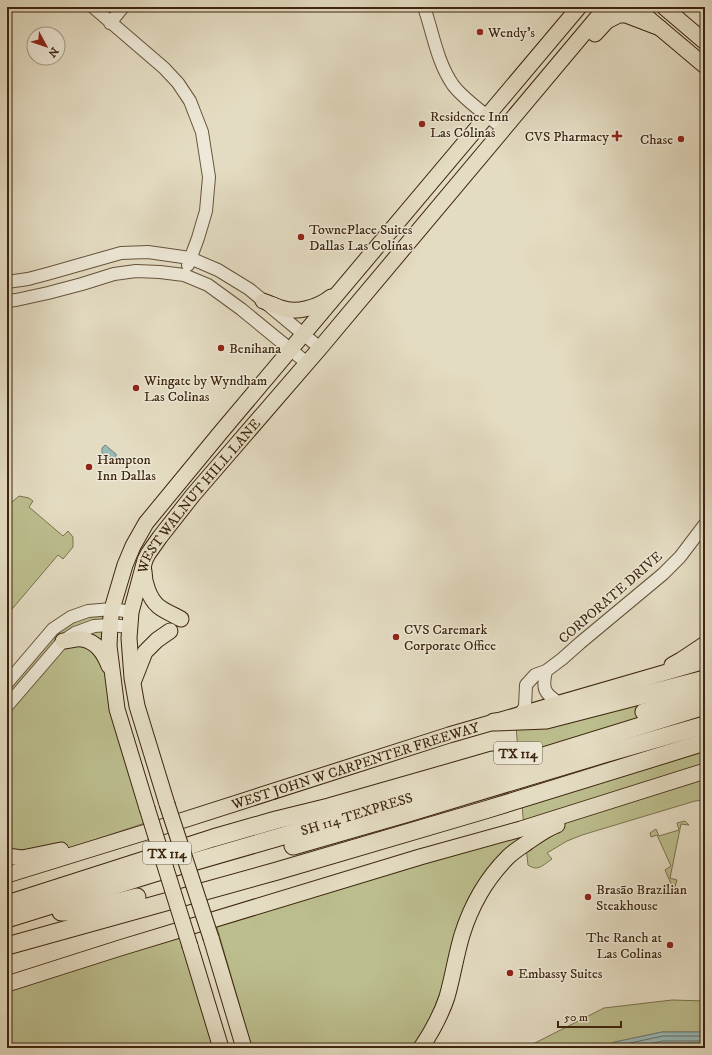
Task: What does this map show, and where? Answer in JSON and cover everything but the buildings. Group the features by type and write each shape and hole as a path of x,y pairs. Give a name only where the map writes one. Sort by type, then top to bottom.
{"highway":[{"path":"494,722 546,720 705,679"},
{"name":"WEST JOHN W CARPENTER FREEWAY","path":"7,904 213,838 329,807 537,747 705,694"},
{"name":"SH 114 TEXPRESS","path":"7,919 307,830 705,706"},
{"path":"7,946 470,815 541,793 704,731"},
{"name":"SH 114 TEXPRESS","path":"7,930 125,892 408,813 597,756 704,731"},
{"path":"156,874 167,863 309,820 329,807"},
{"path":"61,912 78,912 208,880 276,871"}],"main road":[{"path":"567,21 573,7"},
{"name":"WEST WALNUT HILL LANE","path":"221,1048 117,709 109,646 110,625 112,609 125,565 133,546 146,523 578,7"},
{"name":"WEST WALNUT HILL LANE","path":"244,1048 211,938 137,706 133,683 129,638 130,620 144,564 148,554 160,537 193,495 320,348 606,7"},
{"path":"635,7 705,66"},
{"path":"667,9 705,42"},
{"path":"540,86 556,78 608,21 619,15 626,15 660,28"},
{"path":"263,301 282,309 298,310 314,306 329,298 343,287"},
{"path":"144,564 145,581 151,597 158,606 181,619"},
{"path":"133,683 145,652 156,640 170,631"},
{"path":"63,642 82,639 93,643 104,654 113,677"},
{"path":"633,683 681,660 705,644"},
{"name":"WEST JOHN W CARPENTER FREEWAY","path":"7,875 449,735 705,661"},
{"path":"7,984 420,857 521,829 599,805 628,794 705,771"},
{"path":"628,794 654,792 705,778"},
{"path":"421,1048 430,1034 446,999 467,920 481,891 494,873 509,856 535,837 550,828 586,813 599,805"},
{"path":"7,856 22,858 78,846 119,840"}],"street":[{"path":"93,7 164,68 178,83 190,101 202,132 209,177 206,211 198,238 184,275"},
{"path":"110,23 123,7"},
{"path":"424,7 441,64 453,85 464,97 504,129"},
{"path":"7,282 28,279 121,253 148,252 190,258 218,270 249,289 320,348"},
{"path":"7,301 48,293 114,274 136,271 184,275 208,285 241,309 307,363"},
{"path":"7,276 28,279"},
{"name":"CORPORATE DRIVE","path":"519,715 525,707 526,685 535,675 546,671 562,659 663,574 680,557 705,524"},
{"path":"7,683 53,630 78,614 88,611 112,609 130,620"},
{"path":"7,706 63,642 75,633 94,626 110,625 130,620"},
{"path":"546,671 544,681 545,690 549,697 559,704"}],"green space":[{"path":"19,496 29,498 33,501 29,507 63,536 68,531 73,537 73,547 63,559 58,555 7,615 7,508"},
{"path":"110,611 106,650 148,822 7,869 7,685 50,634 80,617"},
{"path":"705,648 705,800 695,801 582,835 567,841 547,853 552,859 538,868 528,865 525,836 483,876 437,1007 413,1048 252,1048 216,924 524,830 516,726 614,695"},
{"path":"685,821 689,825 681,824 670,878 677,880 675,887 672,886 665,870 671,866 657,835 651,837 650,833 656,829 659,836 679,830 677,823"},
{"path":"180,935 215,1048 7,1048 7,988"},
{"path":"672,1000 705,1001 705,1032 662,1032 615,1042 601,1048 525,1048 604,1008"}],"water":[{"path":"105,445 116,454 116,459 111,460 102,453 102,448"},
{"path":"662,1032 705,1032 705,1048 601,1048 615,1042"}],"place":[{"name":"Wendy's","path":"480,32"},
{"name":"Residence Inn Las Colinas","path":"422,124"},
{"name":"CVS Pharmacy","path":"617,136"},
{"name":"Chase","path":"681,139"},
{"name":"TownePlace Suites Dallas Las Colinas","path":"301,237"},
{"name":"Benihana","path":"221,348"},
{"name":"Wingate by Wyndham Las Colinas","path":"136,388"},
{"name":"Hampton Inn Dallas","path":"89,467"},
{"name":"CVS Caremark Corporate Office","path":"396,637"},
{"name":"Brasão Brazilian Steakhouse","path":"588,897"},
{"name":"The Ranch at Las Colinas","path":"670,945"},
{"name":"Embassy Suites","path":"510,973"}]}
